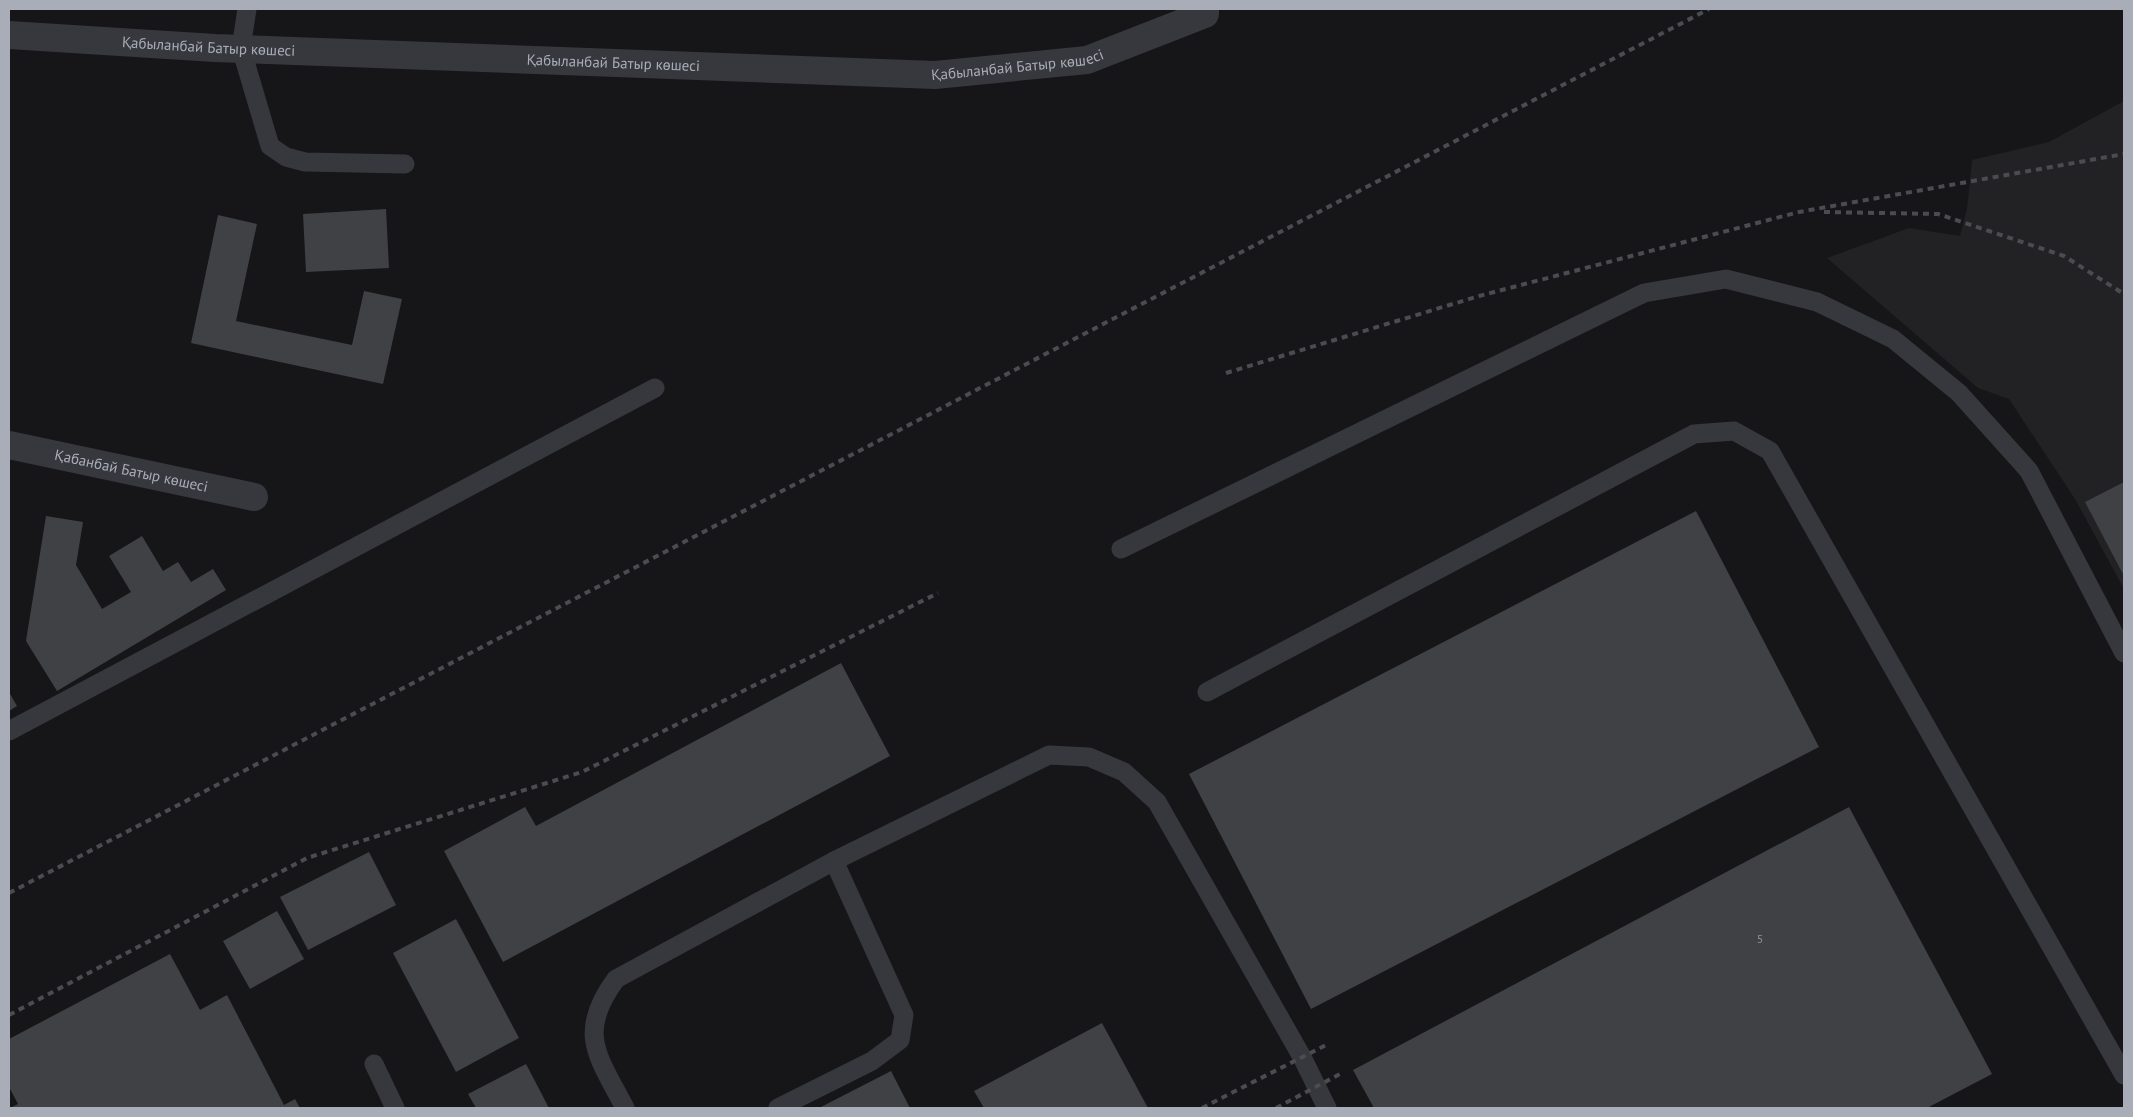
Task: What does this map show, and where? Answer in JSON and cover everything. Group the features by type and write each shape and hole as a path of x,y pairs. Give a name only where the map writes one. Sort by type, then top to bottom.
{"street":[{"name":"Қабыланбай Батыр көшесі","path":"9,35 241,48 935,75 1087,60 1205,14 1205,9"},
{"name":"Қабанбай Батыр көшесі","path":"9,445 254,497"}],"lane":[{"path":"247,9 241,48 270,146 286,157 305,162 406,164"},
{"path":"1121,549 1644,293 1726,279 1817,302 1893,339 1959,393 2029,471 2124,653"},
{"path":"9,731 655,388"},
{"path":"1207,692 1694,434 1734,431 1770,451 2124,1075"},
{"path":"625,1108 597,1056 593,1029 601,999 616,979 834,861 1049,755 1089,757 1124,772 1157,802 1302,1057 1327,1108"},
{"path":"778,1108 872,1061 900,1040 904,1015 834,861"},
{"path":"374,1064 395,1108"}],"shaded area":[{"path":"2124,101 2124,589 2075,499 2009,399 1978,388 1827,258 1909,228 1960,236 1967,209 1972,160 2049,142"}],"building":[{"path":"386,209 389,268 306,272 303,214"},
{"path":"218,215 257,224 236,321 352,345 364,291 402,299 383,384 191,343"},
{"path":"2124,482 2124,576 2085,502"},
{"path":"1696,511 1819,747 1311,1009 1189,774"},
{"path":"46,516 83,522 76,565 102,609 131,592 109,556 142,536 163,571 178,562 191,582 213,569 226,590 57,691 26,641"},
{"path":"841,663 890,756 503,962 444,851 525,807 536,826"},
{"path":"9,692 17,706 9,711"},
{"path":"1849,807 1992,1074 1927,1108 1374,1108 1353,1070"},
{"path":"369,852 396,905 308,950 280,897"},
{"path":"277,911 304,959 250,989 223,941"},
{"path":"456,919 519,1038 456,1072 393,953"},
{"path":"170,954 200,1010 227,995 284,1105 295,1099 300,1108 10,1108 18,1104 9,1087 9,1039"},
{"path":"1102,1023 1148,1108 984,1108 974,1091"},
{"path":"526,1064 549,1108 476,1108 468,1094"},
{"path":"891,1071 910,1108 819,1108"}],"railway":[{"path":"9,893 1709,9"},
{"path":"1226,373 1479,296 1799,212 2124,154"},
{"path":"1824,212 1938,214 2064,256 2124,294"},
{"path":"9,1015 307,858 582,772 938,593"},
{"path":"1202,1108 1326,1045"},
{"path":"1276,1108 1340,1074"}]}
